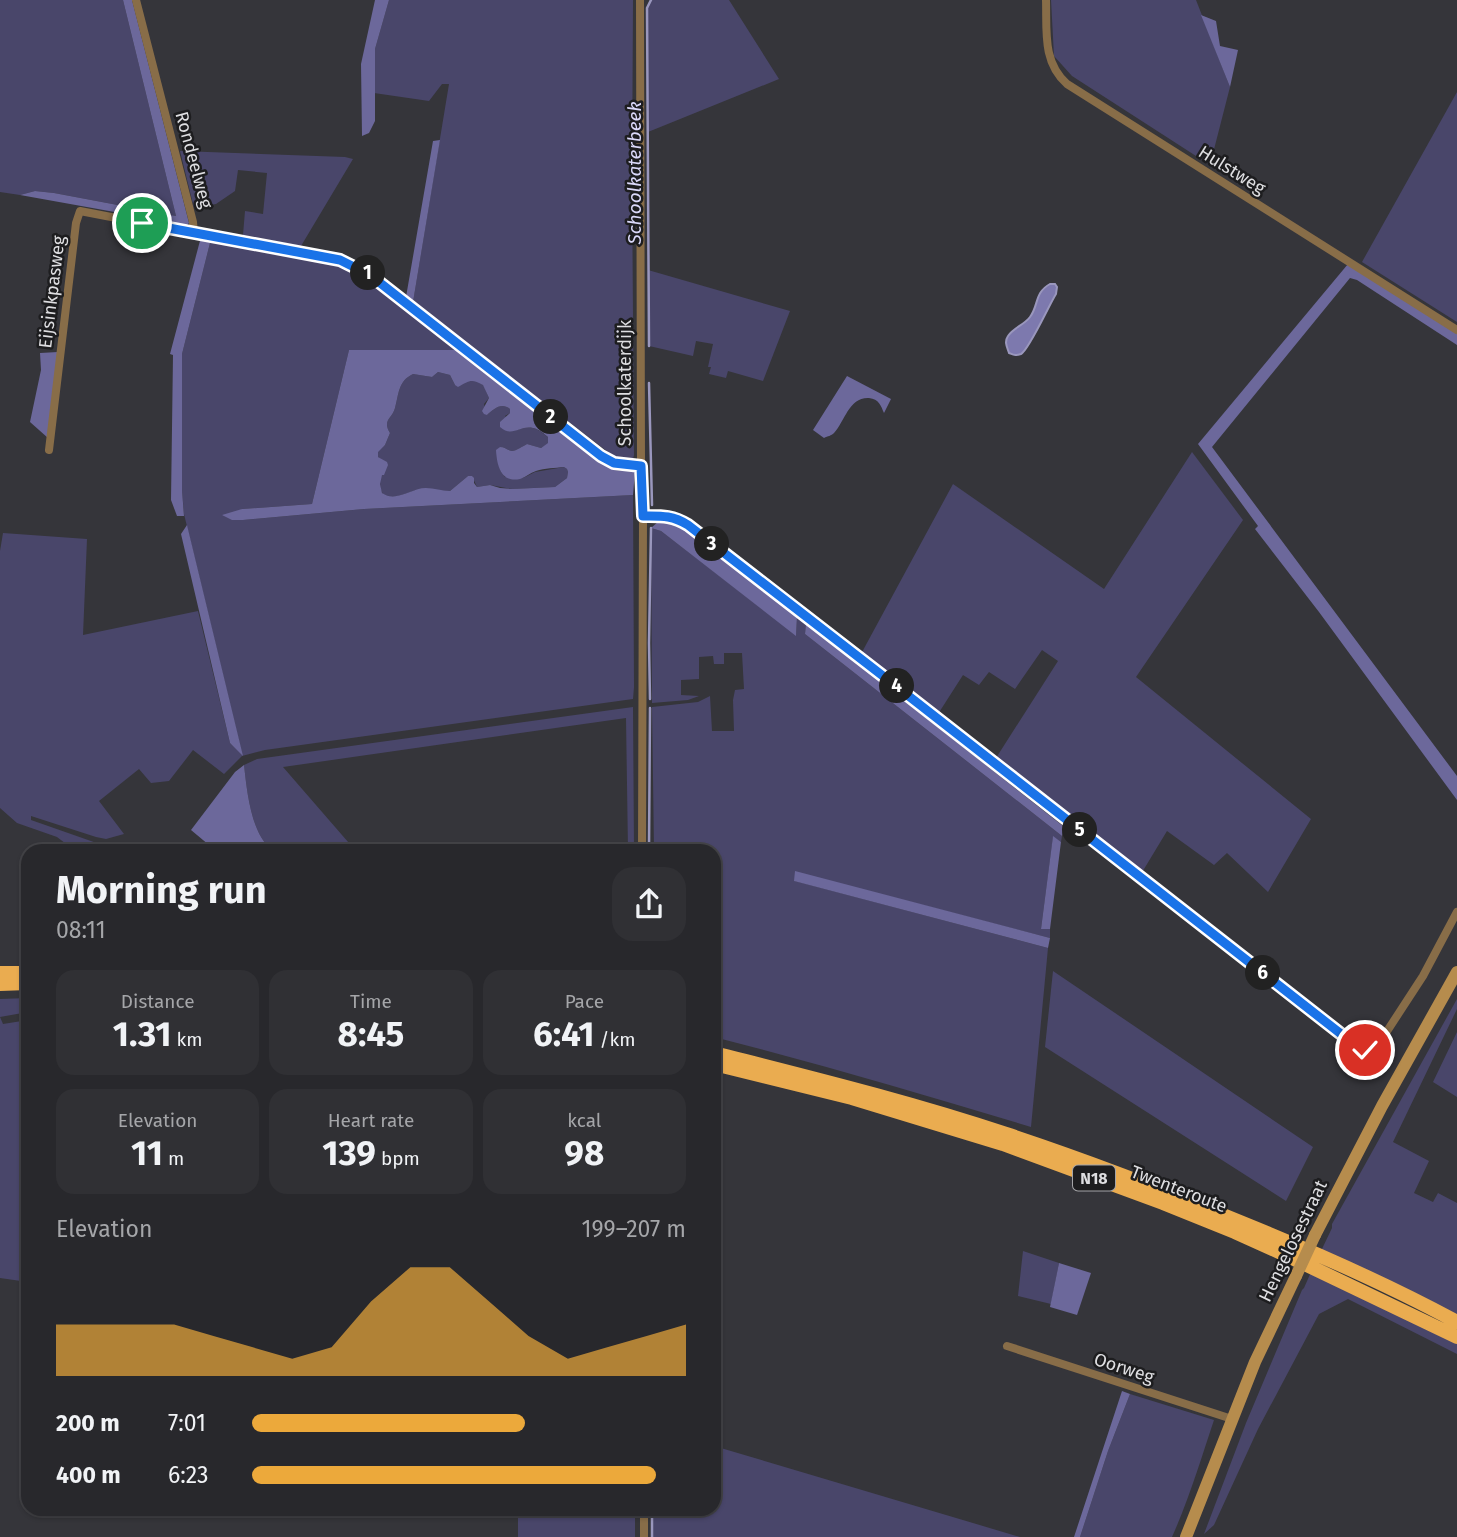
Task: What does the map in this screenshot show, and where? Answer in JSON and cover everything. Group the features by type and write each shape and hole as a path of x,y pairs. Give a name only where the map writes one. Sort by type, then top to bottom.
{"highway":[{"path":"0,973 21,973"},
{"path":"0,984 21,984"},
{"name":"Twenteroute","path":"721,1055 853,1088 1005,1134 1108,1170 1359,1272 1457,1322"},
{"name":"Twenteroute","path":"721,1066 852,1098 1003,1144 1151,1198 1256,1241 1457,1337"}],"main road":[{"name":"Hengelosestraat","path":"1186,1537 1255,1362 1315,1235 1457,972"}],"street":[{"name":"Rondeelweg","path":"136,0 194,233 340,260 360,269 382,283 601,456 614,463 641,466"},
{"name":"Schoolkaterdijk","path":"640,0 642,844"},
{"name":"Hulstweg","path":"1046,0 1047,47 1058,76 1067,84 1457,330"},
{"name":"Eijsinkpasweg","path":"49,450 76,223 80,211 194,233"},
{"path":"643,516 666,516 688,525 1359,1048 1370,1049 1380,1042 1423,975 1457,912"},
{"name":"Oorweg","path":"1007,1346 1232,1419"},
{"path":"644,1516 644,1537"}],"shaded area":[{"path":"0,0 123,0 176,216 54,193 35,191 20,195 0,192"},
{"path":"123,0 132,0 189,223 187,225 20,195 35,191 54,193 176,216"},
{"path":"375,0 389,0 375,49 375,121 369,133 362,136 361,64"},
{"path":"389,0 633,0 632,463 621,462 413,302 449,84 442,84 429,101 374,93 375,49"},
{"path":"651,0 729,0 779,79 648,132 647,8"},
{"path":"1051,0 1196,0 1230,87 1210,165 1072,76 1054,56"},
{"path":"1201,15 1216,21 1220,46 1238,50 1230,87"},
{"path":"1457,92 1457,322 1362,262"},
{"path":"440,140 413,302 406,297 433,141"},
{"path":"180,151 353,159 301,246 243,235 245,211 263,214 267,173 238,170 235,191 216,204 194,208"},
{"path":"201,237 211,239 182,354 184,516 177,516 171,500 173,355 170,354"},
{"path":"211,239 352,267 459,350 349,350 312,504 242,509 232,520 364,509 633,495 633,699 265,750 242,756 224,774 193,750 169,781 151,783 139,769 99,801 124,834 106,839 31,816 31,820 99,844 66,844 57,837 17,823 0,808 0,551 3,533 87,539 83,635 198,611 230,743 242,754 184,514 182,354"},
{"path":"1348,264 1457,334 1457,345 1350,278 1212,447 1457,776 1457,800 1255,529 1258,526 1198,444"},
{"path":"648,270 790,311 763,381 728,371 726,378 709,374 713,344 696,341 693,356 649,346"},
{"path":"1050,284 1057,287 1056,294 1025,351 1015,355 1009,353 1006,342 1008,336 1030,317 1041,291"},
{"path":"349,350 459,350 613,470 635,471 633,495 364,509 243,520 232,520 222,515 242,509 312,504","holes":["438,372 450,375 458,387 470,381 483,385 489,398 482,411 484,414 487,415 501,406 510,409 510,413 500,422 500,427 504,430 533,428 548,437 548,443 541,448 527,444 514,451 503,447 496,450 499,467 504,476 514,480 539,470 564,467 568,472 567,478 555,487 512,489 490,485 477,487 474,478 468,476 450,491 426,488 398,496 382,493 380,484 388,465 378,457 378,452 385,445 390,433 387,422 394,412 404,380 413,374 432,377"]},
{"path":"58,352 48,438 30,422 41,370 40,353"},
{"path":"438,372 450,375 455,385 478,381 484,386 489,398 484,404 487,415 498,407 507,407 510,413 505,416 517,430 534,428 549,438 549,443 541,448 527,444 512,451 500,447 498,463 505,477 523,478 535,472 564,467 568,472 567,478 555,487 512,489 490,485 477,487 472,476 468,476 450,491 421,489 391,497 383,494 380,483 382,460 378,457 378,451 385,445 390,433 387,422 394,412 402,384 413,374 432,377"},
{"path":"847,376 891,399 884,413 875,400 869,398 857,401 834,433 824,438 813,430"},
{"path":"1192,452 1243,520 1136,677 1311,819 1268,892 1227,853 1214,865 1167,831 1141,874 997,760 1058,661 1042,650 1015,689 989,672 979,685 963,675 938,714 861,654 953,484 1104,589"},
{"path":"659,521 682,527 797,617 796,636 661,531 651,528"},
{"path":"187,525 243,756 230,743 181,534"},
{"path":"651,528 661,531 796,635 797,617 806,623 805,634 1062,836 1061,842 1053,837 1041,929 1050,929 1050,938 795,872 795,881 1048,948 1031,1127 721,1039 721,844 654,844 652,707 698,702 710,696 712,731 734,731 735,690 744,689 742,653 724,653 724,664 714,664 713,656 699,657 699,679 681,680 681,695 699,696 688,700 652,703"},
{"path":"806,623 1063,826 1062,836 805,634"},
{"path":"633,707 634,844 628,844 626,718 283,767 350,844 266,844 259,834 251,811 244,765 257,759"},
{"path":"244,765 255,823 266,844 208,844 191,830 235,772"},
{"path":"1053,836 1061,842 1050,929 1041,929"},
{"path":"795,871 1050,938 1048,948 794,881"},
{"path":"1053,971 1313,1147 1286,1201 1045,1047"},
{"path":"21,998 21,1013 0,1017 0,999"},
{"path":"1457,999 1457,1009 1393,1142 1429,1161 1414,1193 1433,1202 1438,1193 1457,1203 1457,1316 1321,1251 1332,1224"},
{"path":"0,1017 3,1024 21,1021 21,1281 0,1278"},
{"path":"1457,1032 1457,1097 1433,1082"},
{"path":"1023,1251 1059,1263 1051,1304 1018,1296"},
{"path":"1059,1263 1091,1273 1077,1315 1050,1307"},
{"path":"1311,1272 1457,1341 1457,1354 1348,1299 1319,1314 1258,1429 1214,1525 1204,1534 1246,1423"},
{"path":"1122,1391 1130,1394 1080,1537 1074,1537"},
{"path":"1130,1394 1214,1420 1184,1508 1172,1537 1080,1537 1108,1451"},
{"path":"721,1448 1020,1537 652,1537 652,1516 721,1516"},
{"path":"518,1516 635,1516 635,1537 518,1537"}],"waterway":[{"name":"Schoolkaterbeek","path":"649,346 647,8 651,0"},
{"name":"Schoolkaterbeek","path":"649,383 652,505"},
{"name":"Schoolkaterbeek","path":"650,699 651,528"},
{"name":"Schoolkaterbeek","path":"649,844 650,708"},
{"name":"Schoolkaterbeek","path":"652,1516 652,1537"}],"route":[{"path":"142,223 340,260 370,275 601,456 614,463 641,466 643,516 666,516 688,525 1365,1050"}]}
